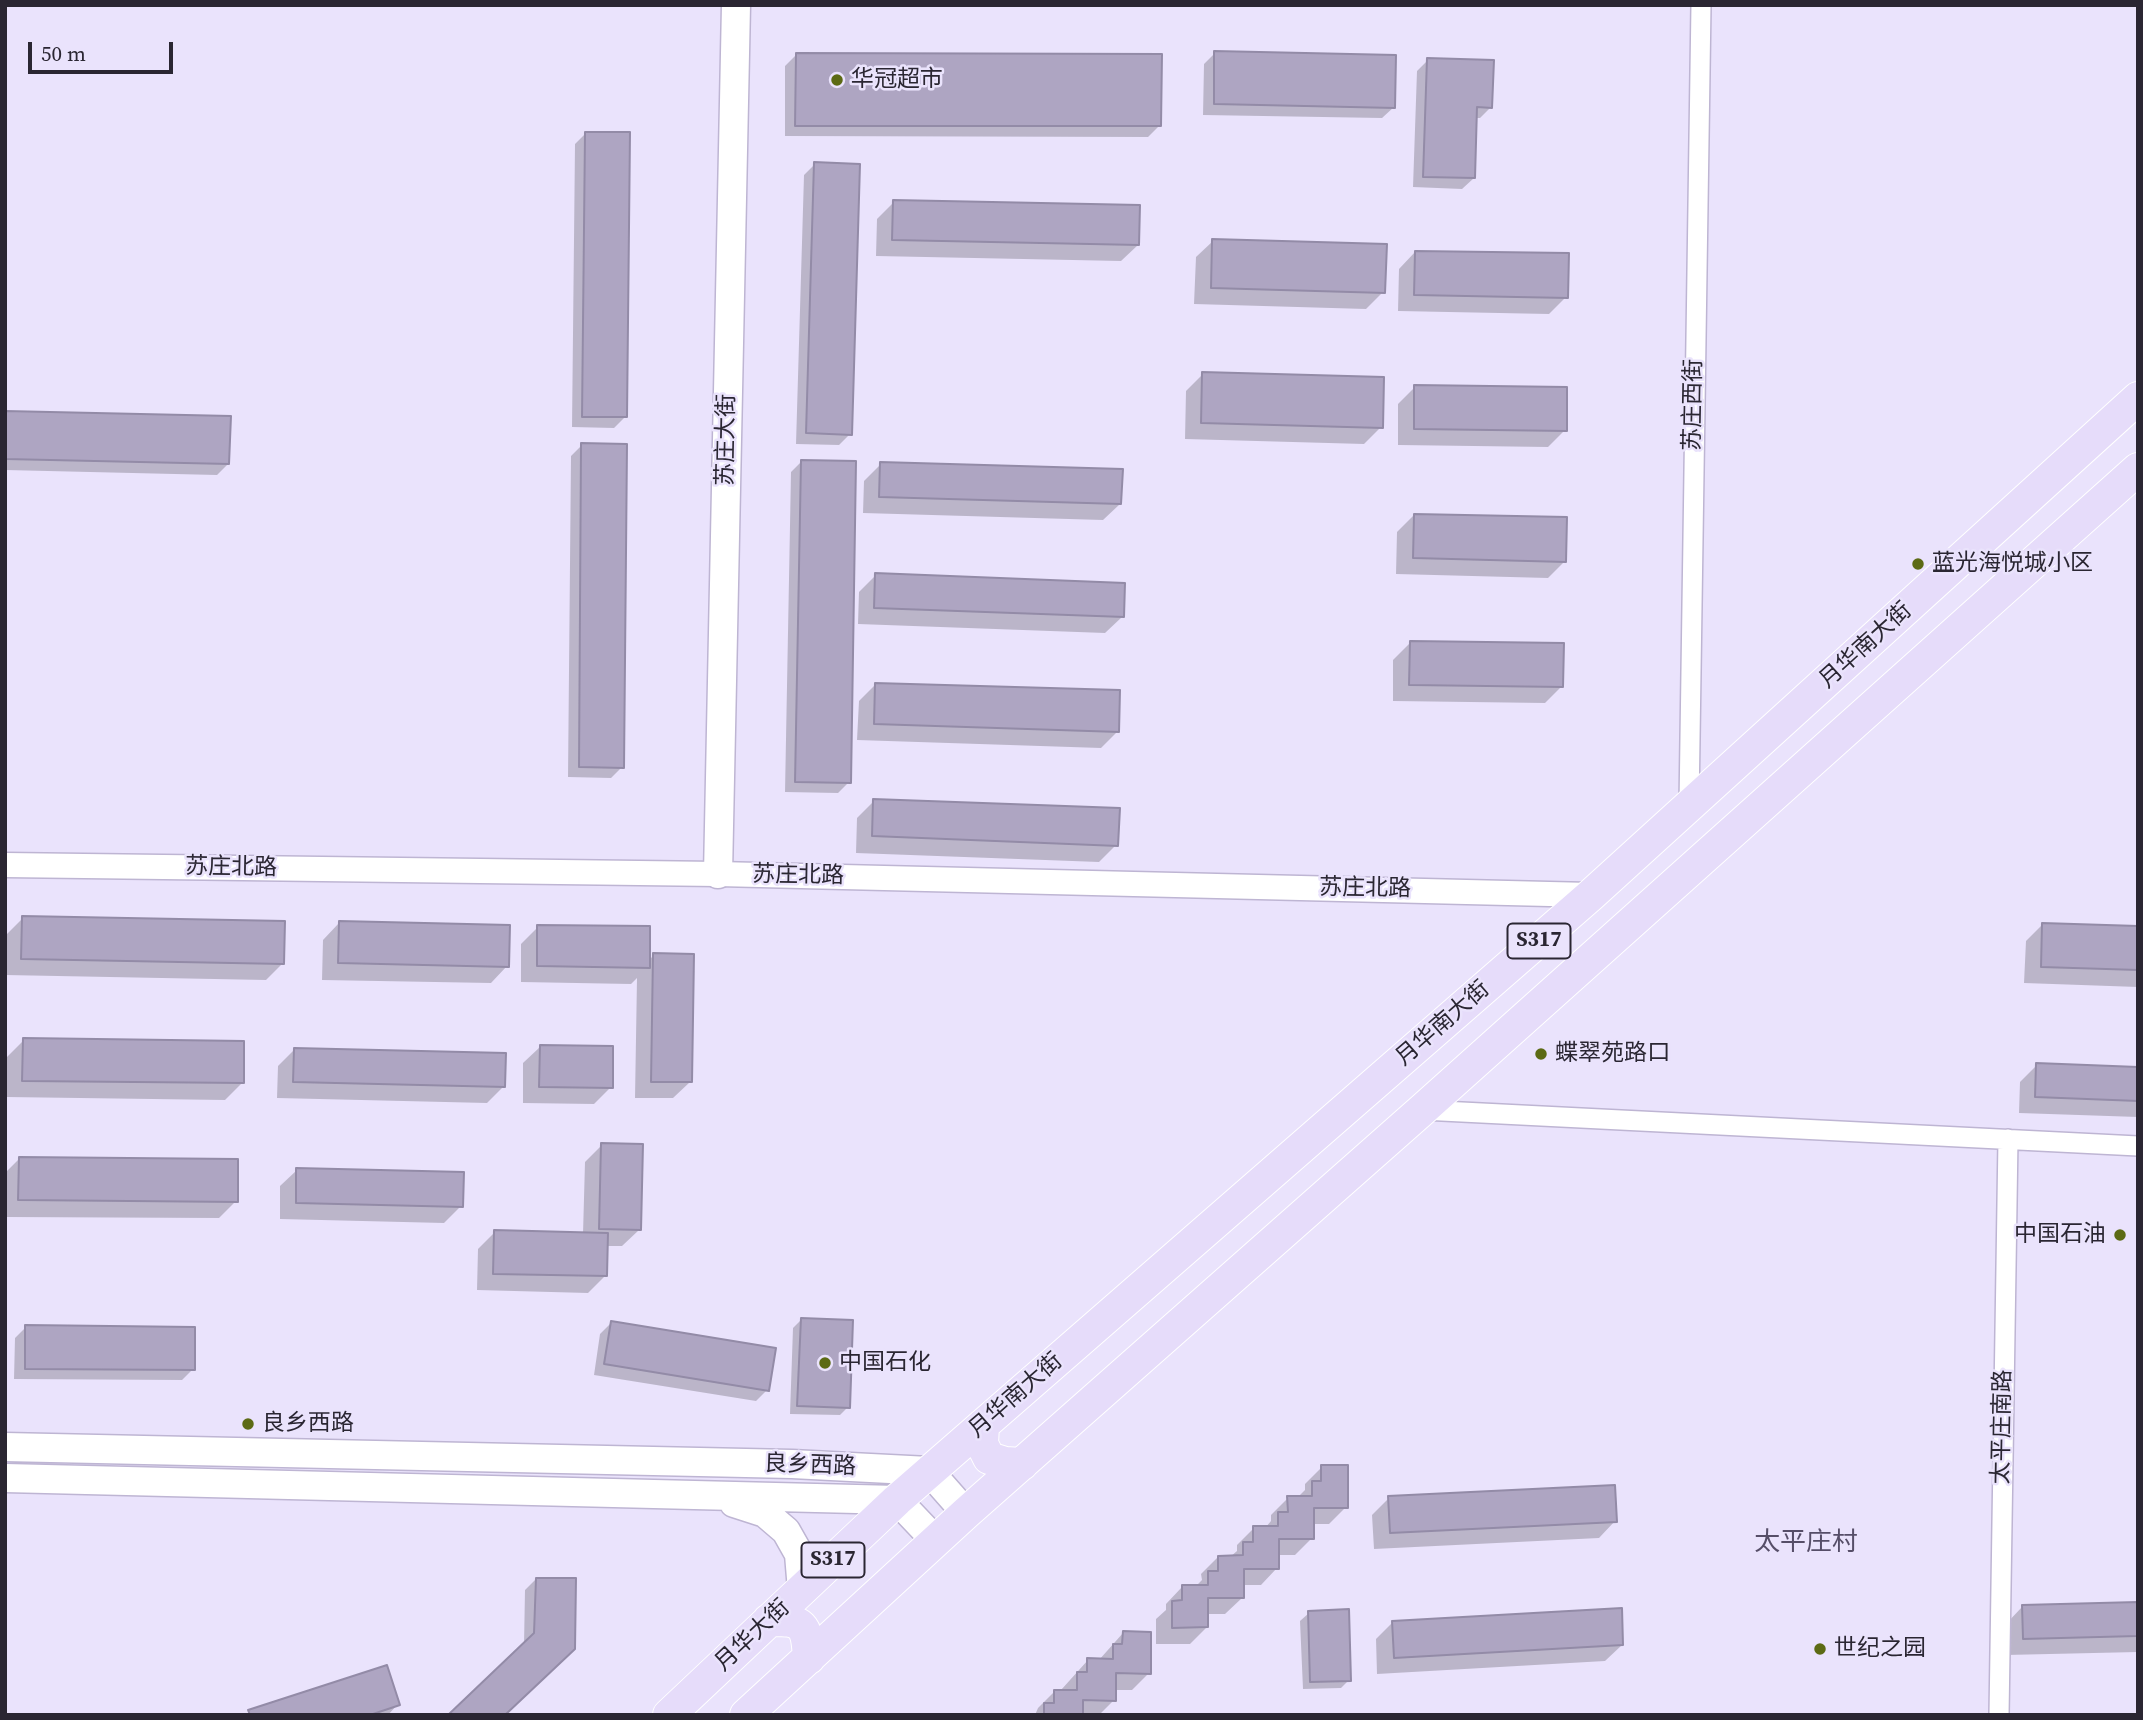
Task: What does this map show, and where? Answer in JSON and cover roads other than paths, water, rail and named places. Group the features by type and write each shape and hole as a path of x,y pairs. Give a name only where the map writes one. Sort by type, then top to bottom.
{"main road":[{"name":"苏庄大街","path":"718,874 736,5"},
{"name":"月华南大街","path":"897,1500 1591,895 2138,398"},
{"name":"S317","path":"746,1715 967,1513 2138,469"},
{"path":"983,1425 982,1444 989,1458 996,1462 1022,1464"},
{"name":"良乡西路","path":"5,1447 792,1464 929,1471"},
{"path":"929,1471 967,1513"},
{"name":"良乡西路","path":"5,1478 897,1500"},
{"path":"711,1495 765,1513 786,1531 799,1554 802,1590"},
{"path":"897,1500 936,1541"},
{"name":"月华大街","path":"669,1715 897,1500"},
{"path":"769,1620 788,1620 802,1625 806,1633 809,1658"}],"street":[{"name":"苏庄西街","path":"1689,805 1701,5"},
{"name":"苏庄北路","path":"5,865 718,874 1591,895"},
{"path":"1422,1110 2138,1146"},
{"name":"太平庄南路","path":"1999,1715 2008,1139"}],"place":[{"name":"华冠超市","path":"837,80"},
{"name":"蓝光海悦城小区","path":"1918,564"},
{"name":"蝶翠苑路口","path":"1541,1054"},
{"name":"中国石油","path":"2120,1235"},
{"name":"中国石化","path":"825,1363"},
{"name":"良乡西路","path":"248,1424"},
{"name":"世纪之园","path":"1820,1649"}],"district":[{"name":"太平庄村","path":"1806,1543"}]}
